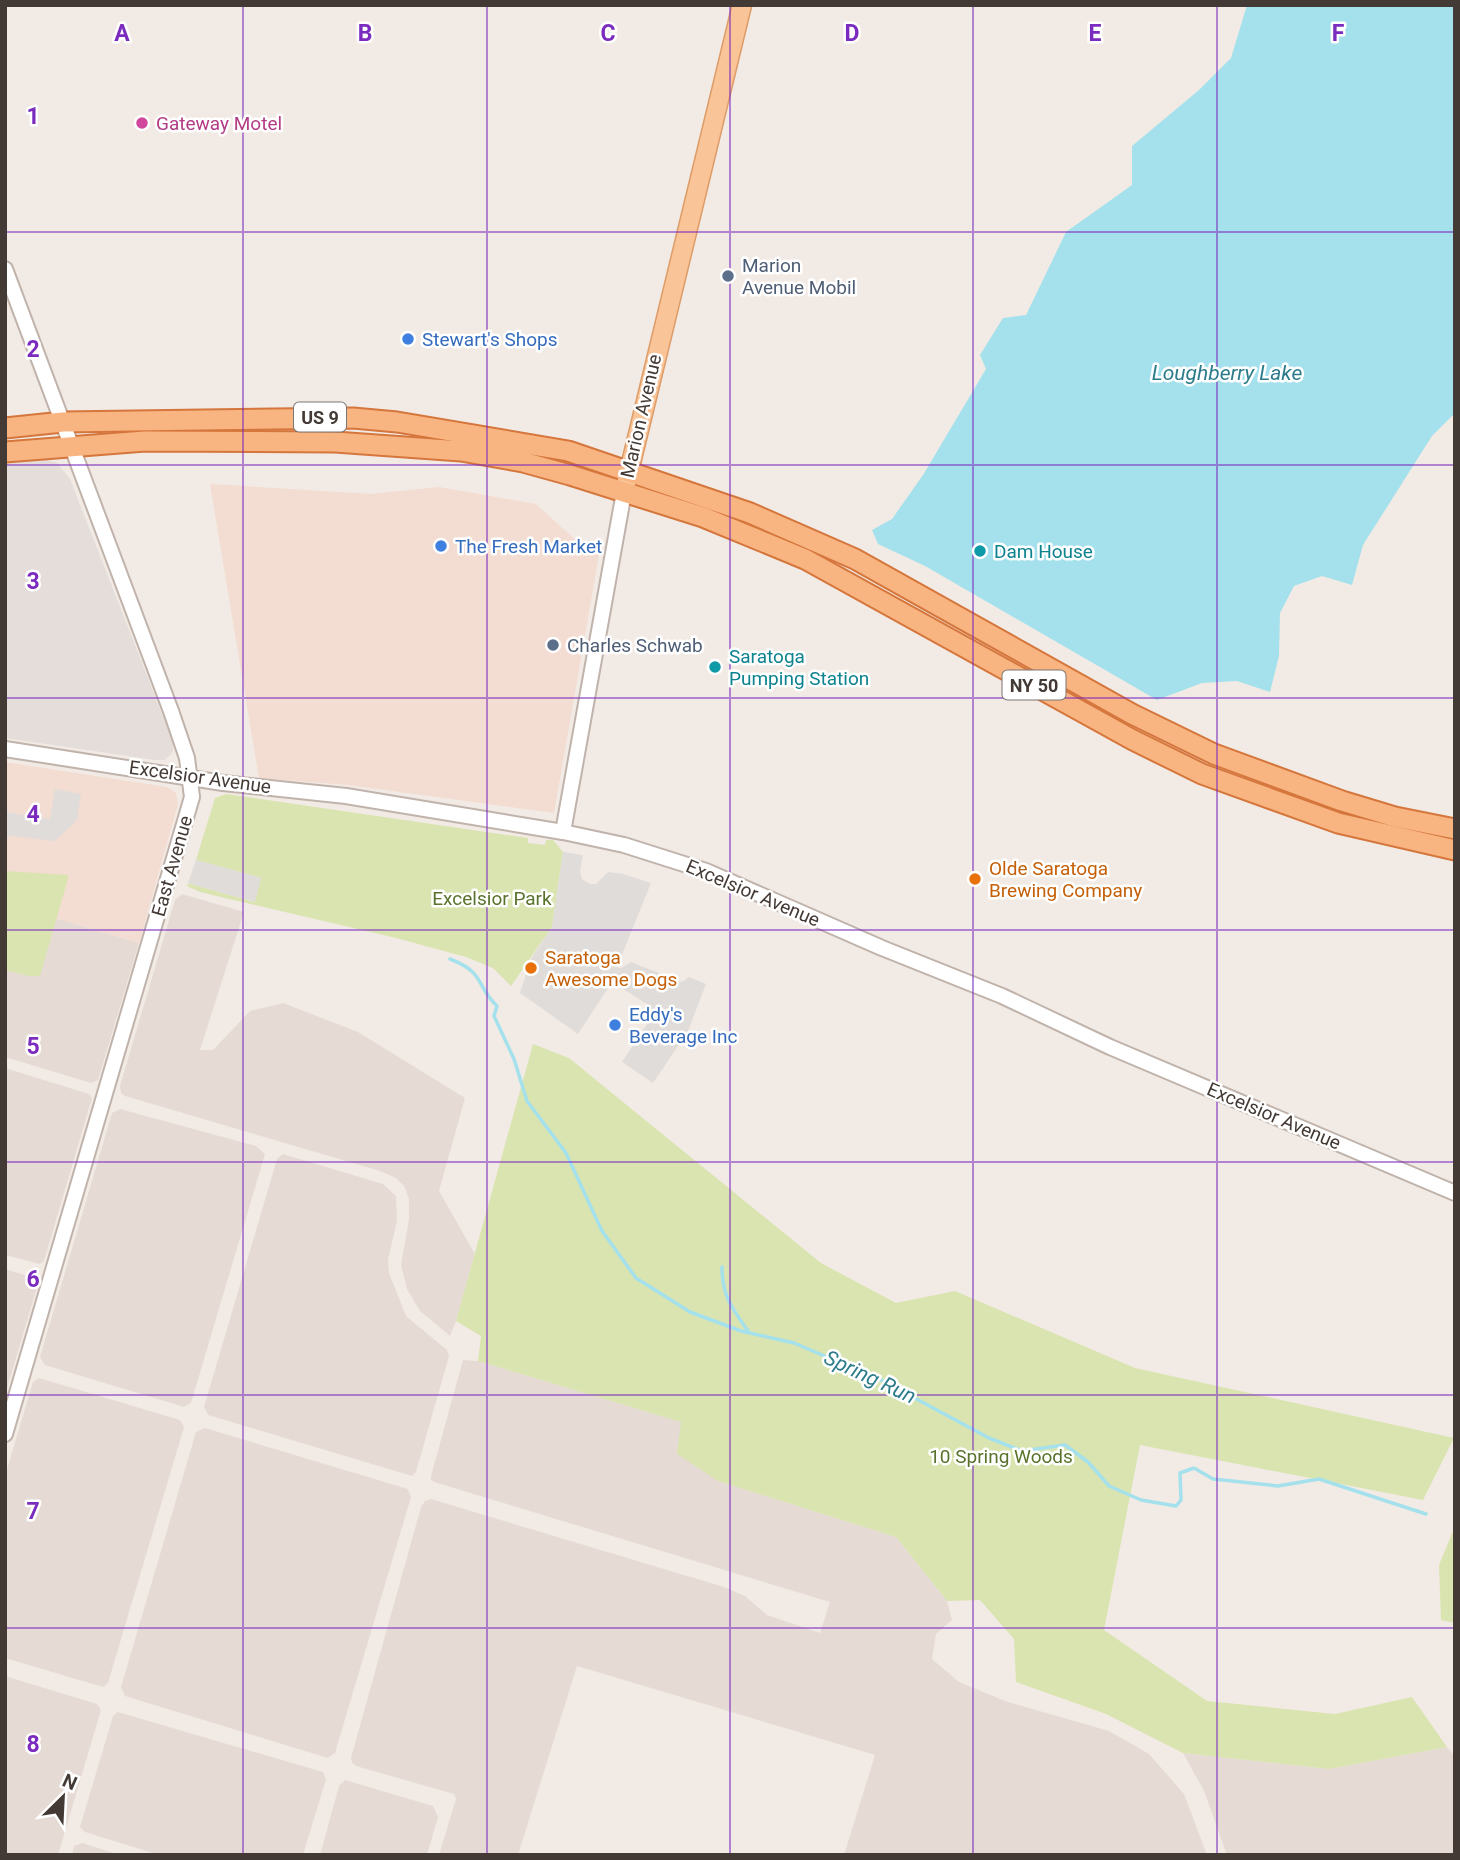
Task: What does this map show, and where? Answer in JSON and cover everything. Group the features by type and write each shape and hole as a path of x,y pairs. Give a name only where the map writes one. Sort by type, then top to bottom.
{"highway":[{"name":"US 9","path":"5,428 63,422 353,418 397,422 556,449 629,470"},
{"name":"US 9","path":"5,452 145,441 209,440 412,446 523,462 624,492"},
{"name":"NY 50","path":"629,470 750,513 844,553 1132,714 1214,754 1342,801 1395,817 1455,829"},
{"name":"NY 50","path":"624,492 703,517 805,559 1133,740 1202,774 1338,823 1455,849"}],"main road":[{"name":"Marion Avenue","path":"624,492 742,5"}],"street":[{"name":"East Avenue","path":"5,269 171,711 187,758 192,797 5,1434"},
{"name":"Marion Avenue","path":"562,832 624,492"},
{"name":"Excelsior Avenue","path":"5,749 223,783 346,796 624,845 706,871 882,948 1002,996 1110,1047 1455,1194"}],"shaded area":[{"path":"40,458 57,463 70,479 173,742 173,752 165,760 5,738 5,461"},
{"path":"210,484 371,494 439,487 536,504 580,544 600,549 554,813 348,785 259,778"},
{"path":"5,762 167,787 176,793 178,804 139,943 55,918 5,875"},
{"path":"55,789 81,794 77,820 55,841 5,835 5,812 50,819"},
{"path":"563,852 583,855 580,871 582,879 590,884 596,884 608,872 651,883 617,967 621,968 631,962 682,982 689,977 706,984 688,1031 653,1083 622,1062 652,1017 643,1011 647,1004 612,982 578,1034 520,993 531,959 552,927"},
{"path":"196,860 261,878 255,902 188,883"},
{"path":"182,894 244,912 200,1050 213,1050 250,1011 283,1003 358,1032 465,1098 439,1191 475,1254 450,1336 420,1311 407,1289 401,1265 409,1219 409,1199 404,1186 396,1178 121,1093 120,1086 175,900"},
{"path":"55,918 139,943 98,1080 91,1083 5,1057 5,962"},
{"path":"5,1068 89,1094 92,1098 44,1261 40,1264 5,1255"},
{"path":"120,1109 256,1146 265,1154 191,1403 184,1407 45,1365 40,1357 112,1113"},
{"path":"283,1154 383,1184 396,1196 397,1221 388,1260 389,1273 406,1316 447,1350 449,1356 416,1472 412,1476 208,1415 204,1407 277,1159"},
{"path":"5,1269 34,1278 38,1284 5,1395"},
{"path":"463,1360 478,1361 681,1422 718,1481 896,1537 947,1601 952,1620 936,1634 932,1659 959,1682 1005,1701 1109,1731 1149,1754 1184,1794 1207,1855 844,1855 875,1755 577,1666 518,1855 439,1855 456,1799 454,1794 356,1766 351,1758 421,1507 425,1501 431,1499 724,1587 745,1596 767,1615 820,1633 830,1602 434,1482 431,1476"},
{"path":"39,1378 180,1420 184,1427 108,1683 103,1687 5,1658 5,1476 33,1382"},
{"path":"205,1428 408,1489 411,1497 335,1753 328,1758 125,1696 121,1687 196,1432"},
{"path":"5,1676 97,1704 101,1710 58,1855 5,1855"},
{"path":"118,1712 323,1772 326,1779 303,1855 159,1855 85,1832 80,1827 113,1716"},
{"path":"1447,1747 1455,1757 1455,1855 1227,1855 1204,1791 1183,1753 1329,1769"},
{"path":"345,1780 433,1806 438,1817 427,1855 320,1855 339,1786"},
{"path":"82,1843 120,1855 72,1855 74,1846"}],"green space":[{"name":"Excelsior Park","path":"226,794 528,838 528,843 545,845 546,840 553,840 563,852 552,927 511,986 493,968 466,957 200,892 187,886 188,883 254,902 261,878 196,860 215,798"},
{"path":"5,871 69,875 40,976 5,970"},
{"name":"10 Spring Woods","path":"533,1044 569,1058 821,1263 896,1303 955,1291 1135,1368 1454,1438 1423,1500 1140,1445 1104,1630 1207,1701 1335,1714 1412,1697 1447,1747 1329,1769 1183,1753 1106,1714 1016,1682 1014,1639 980,1600 947,1601 896,1537 718,1481 677,1454 681,1422 478,1361 481,1336 456,1321"},
{"path":"1455,1526 1455,1623 1441,1620 1439,1565"}],"water":[{"name":"Loughberry Lake","path":"1247,5 1455,5 1455,413 1432,436 1363,545 1352,585 1322,576 1294,586 1280,613 1279,656 1270,692 1237,681 1202,683 1157,700 925,566 878,544 872,530 892,519 923,475 986,369 980,355 1003,318 1026,315 1066,232 1132,185 1132,146 1199,90 1231,58"}],"waterway":[{"name":"Spring Run","path":"450,959 475,974 497,1006 494,1016 514,1059 527,1101 566,1153 602,1231 636,1278 690,1312 741,1331 794,1343 881,1380 989,1438 1022,1451 1065,1445 1088,1462 1109,1486 1141,1500 1176,1506 1181,1500 1180,1473 1194,1468 1213,1479 1278,1486 1319,1479 1426,1514"},
{"path":"722,1267 726,1294 748,1331"}],"place":[{"name":"Gateway Motel","path":"142,123"},
{"name":"Marion Avenue Mobil","path":"728,276"},
{"name":"Stewart's Shops","path":"408,339"},
{"name":"The Fresh Market","path":"441,546"},
{"name":"Dam House","path":"980,551"},
{"name":"Charles Schwab","path":"553,645"},
{"name":"Saratoga Pumping Station","path":"715,667"},
{"name":"Olde Saratoga Brewing Company","path":"975,879"},
{"name":"Saratoga Awesome Dogs","path":"531,968"},
{"name":"Eddy's Beverage Inc","path":"615,1025"}]}
